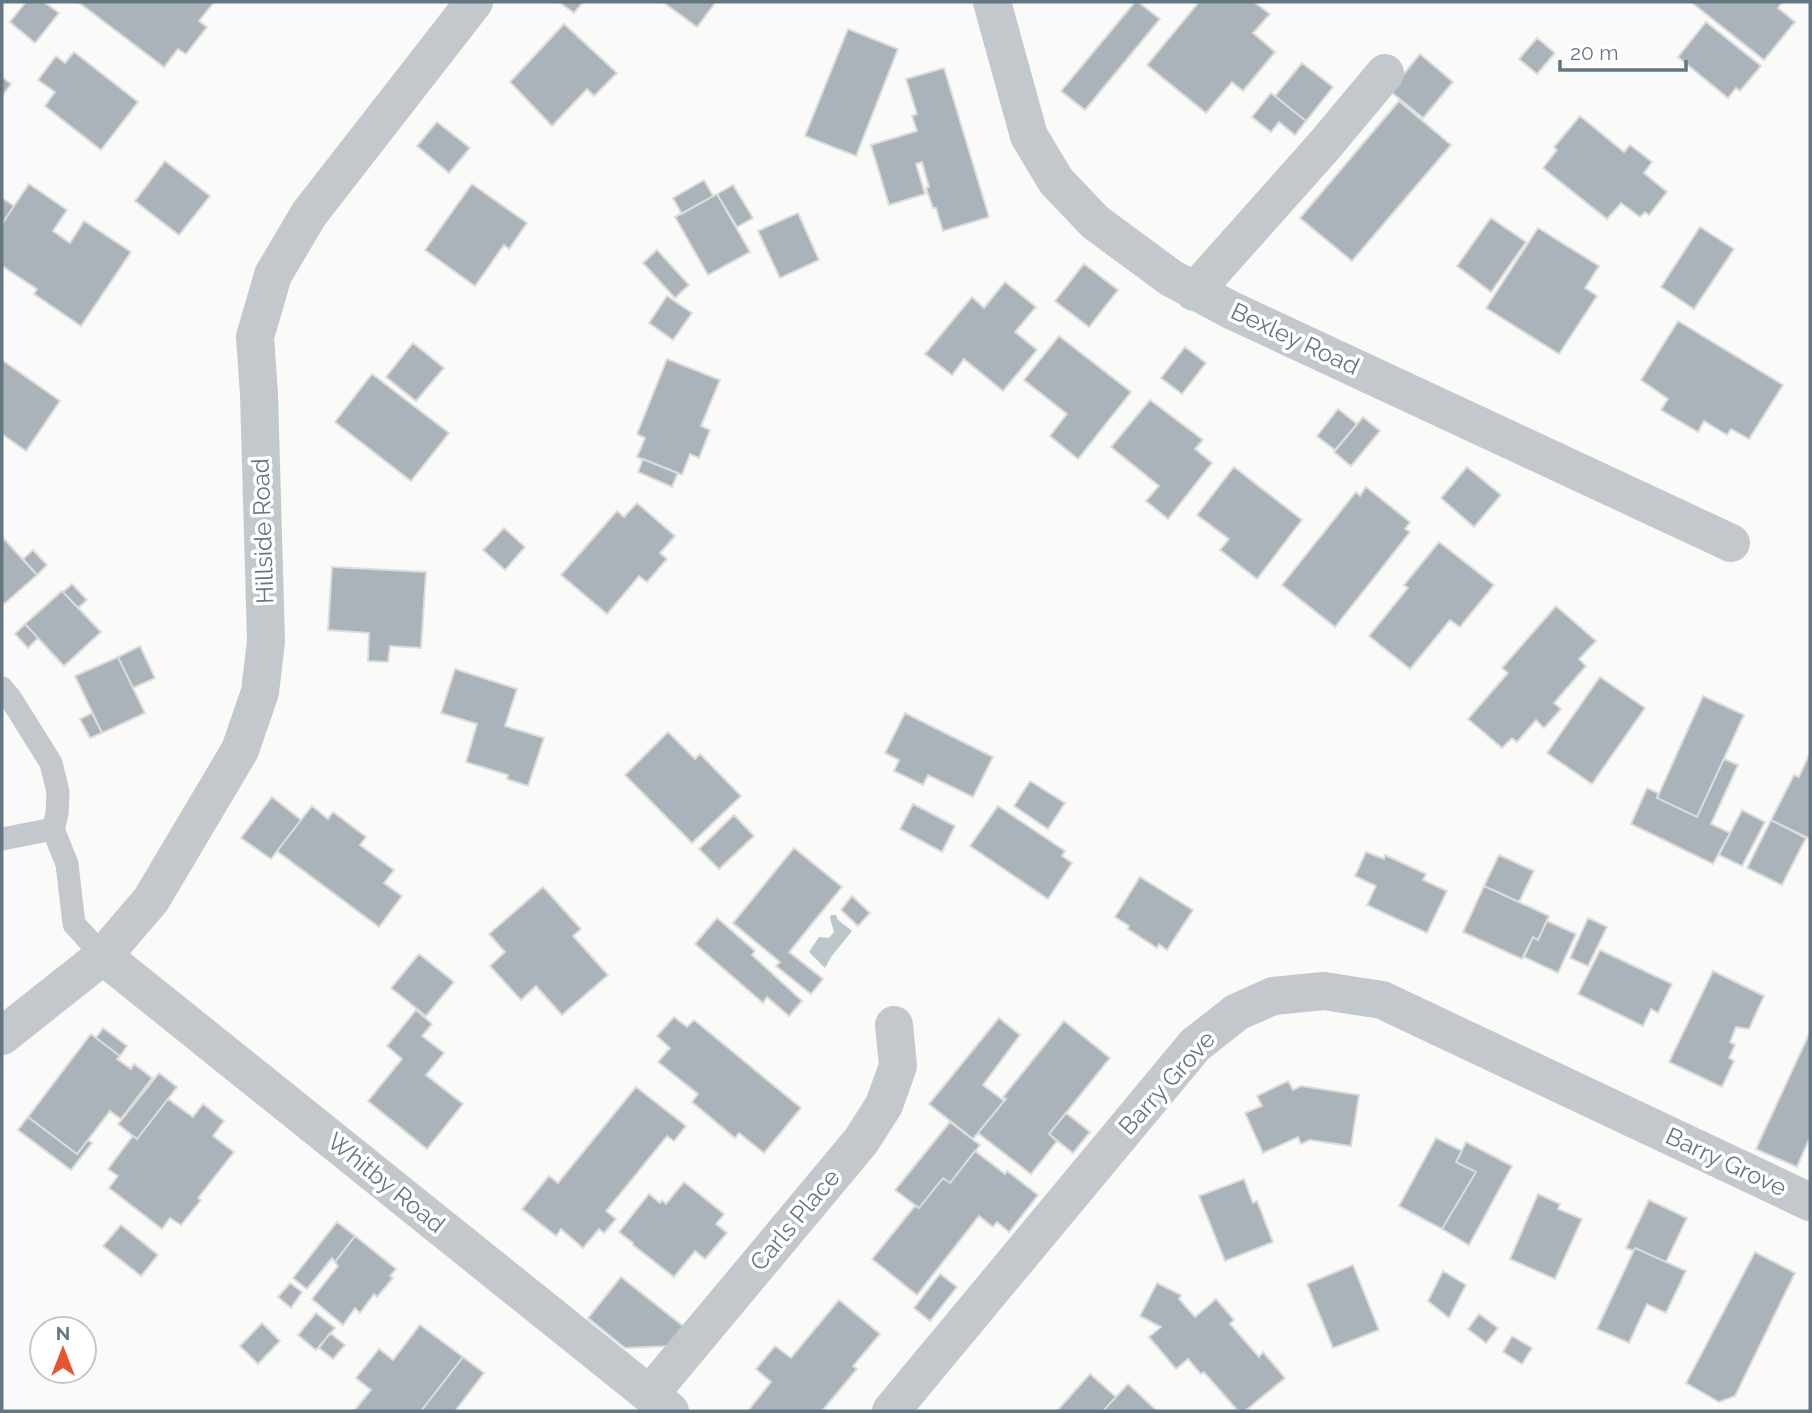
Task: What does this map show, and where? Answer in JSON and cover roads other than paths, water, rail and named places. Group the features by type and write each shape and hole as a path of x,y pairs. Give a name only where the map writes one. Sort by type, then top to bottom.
{"street":[{"name":"Hillside Road","path":"2,1036 103,956 151,900 240,750 260,692 267,641 255,337 272,275 309,214 474,2"},
{"name":"Bexley Road","path":"992,2 1029,136 1056,181 1095,222 1171,278 1194,292 1731,543"},
{"path":"1194,292 1385,73"},
{"name":"Whitby Road","path":"103,956 660,1403"},
{"name":"Barry Grove","path":"891,1411 1195,1045 1237,1012 1273,996 1324,991 1382,1000 1810,1202"},
{"name":"Carls Place","path":"660,1403 861,1141 884,1105 898,1066 894,1025"}],"lane":[{"path":"2,688 51,763 58,792 57,814 52,829 67,864 75,925 103,956"},
{"path":"2,839 52,829"}]}
